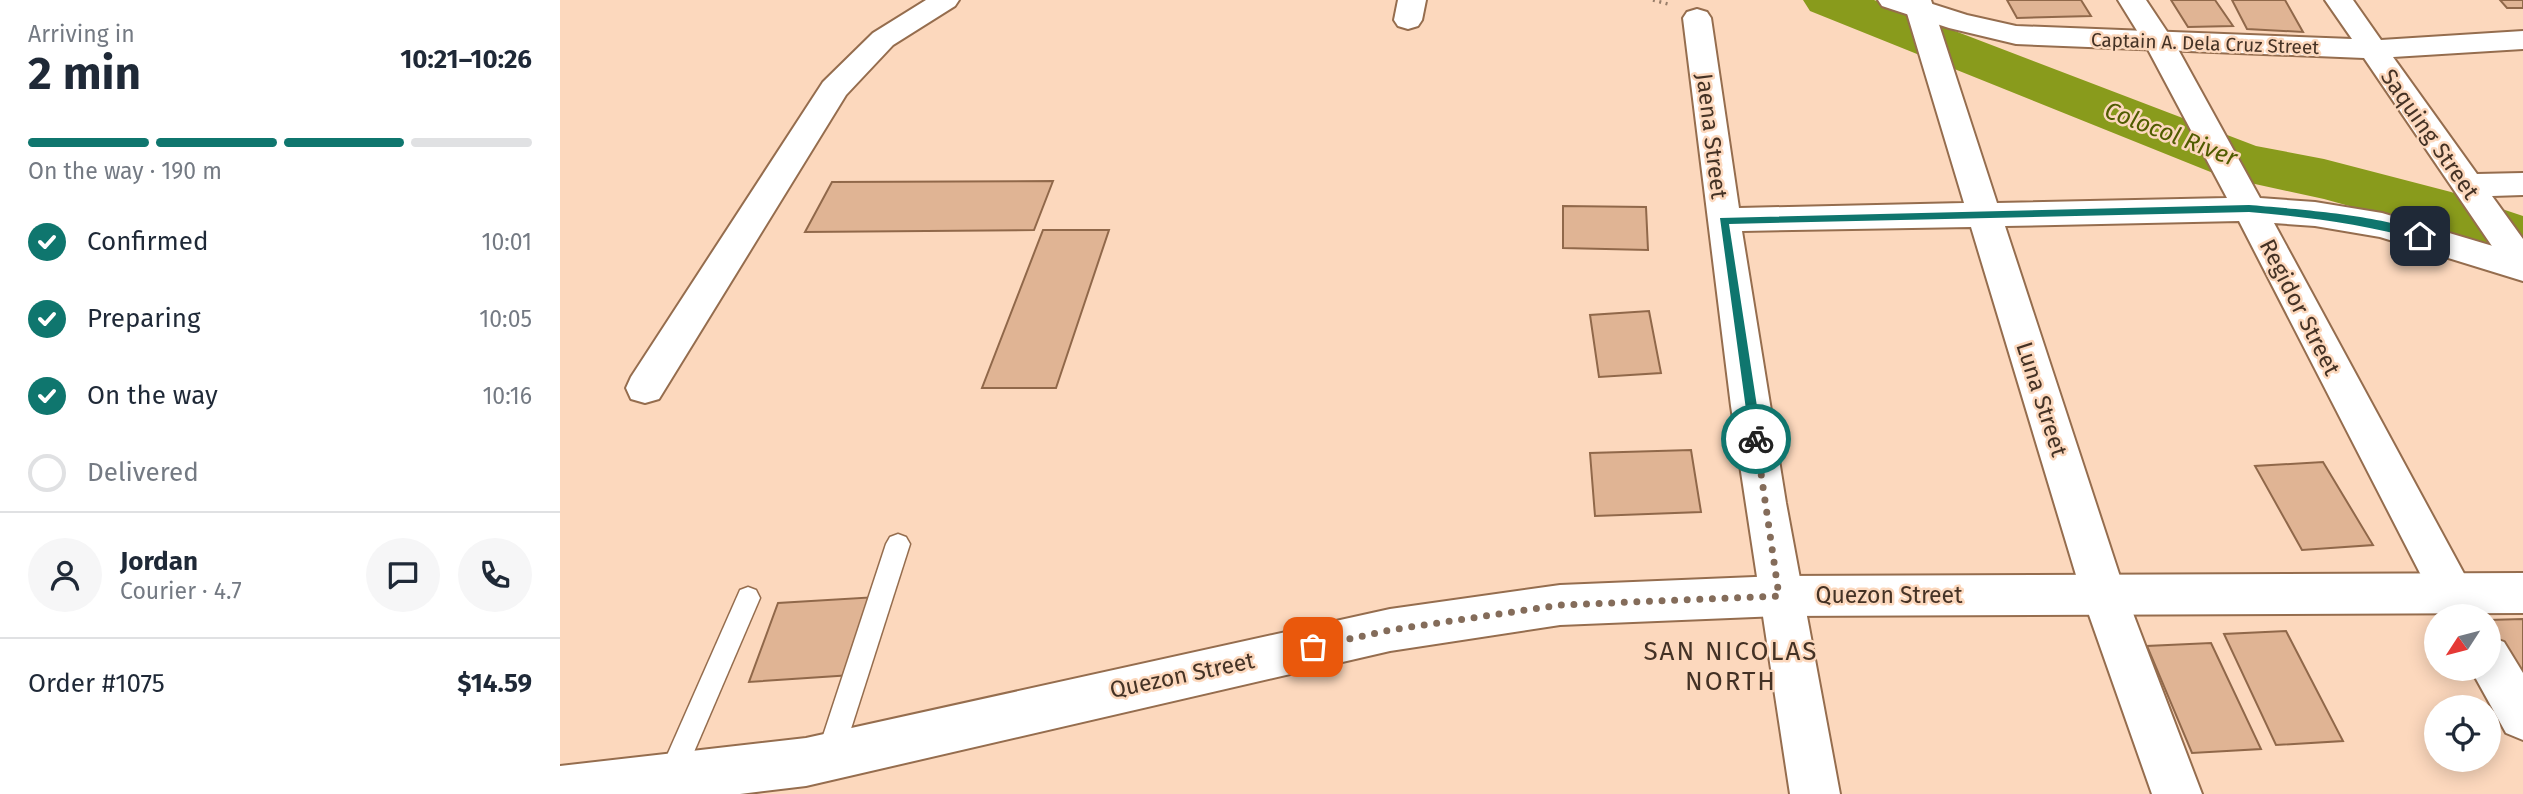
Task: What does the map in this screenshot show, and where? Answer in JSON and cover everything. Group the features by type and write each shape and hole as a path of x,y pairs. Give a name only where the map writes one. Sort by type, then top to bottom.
{"street":[{"path":"645,388 834,89 883,39 945,0"},
{"name":"Captain A. Dela Cruz Street","path":"1892,0 1924,21 2016,35 2371,49 2523,40"},
{"name":"Regidor Street","path":"2132,0 2199,114 2458,604"},
{"name":"Saquing Street","path":"2339,0 2521,264"},
{"name":"Jaena Street","path":"1697,18 1723,220 1779,596 1815,794"},
{"name":"Luna Street","path":"1924,21 2104,595 2177,794"},
{"path":"2474,196 2523,184"},
{"path":"1723,220 2249,209 2315,214 2382,225 2521,264"},
{"name":"Quezon Street","path":"560,791 830,757 1390,630 1560,605 1779,596 2104,595 2458,604 2523,593"},
{"path":"2501,679 2523,717"}],"lane":[{"path":"830,757 898,544"},
{"path":"669,779 748,598"}],"building":[{"path":"2007,0 2081,0 2091,16 2017,18"},
{"path":"2171,0 2215,0 2233,26 2188,27"},
{"path":"2232,0 2285,0 2303,32 2247,29"},
{"path":"2500,0 2523,0 2523,8 2507,8"},
{"path":"1053,181 1034,230 805,232 832,182"},
{"path":"1563,206 1646,207 1648,250 1563,248"},
{"path":"1043,230 1109,230 1056,388 982,388"},
{"path":"1649,311 1661,373 1599,377 1590,315"},
{"path":"1691,450 1701,512 1595,516 1590,453"},
{"path":"2323,462 2373,545 2302,550 2255,466"},
{"path":"877,597 852,675 749,682 778,603"},
{"path":"2523,619 2523,693 2501,656 2501,620"},
{"path":"2286,631 2343,741 2276,745 2224,634"},
{"path":"2211,643 2261,749 2192,753 2147,646"}],"waterway":[{"name":"Colocol River","path":"1828,0 2244,163 2324,179 2451,213 2523,239"}],"way so far":[{"path":"1313,647 1390,630 1560,605 1779,596 1756,439"}],"district":[{"name":"SAN NICOLAS NORTH","path":"1731,666"}],"route":[{"path":"1756,439 1723,220 2249,209 2315,214 2382,225 2420,236"}]}
